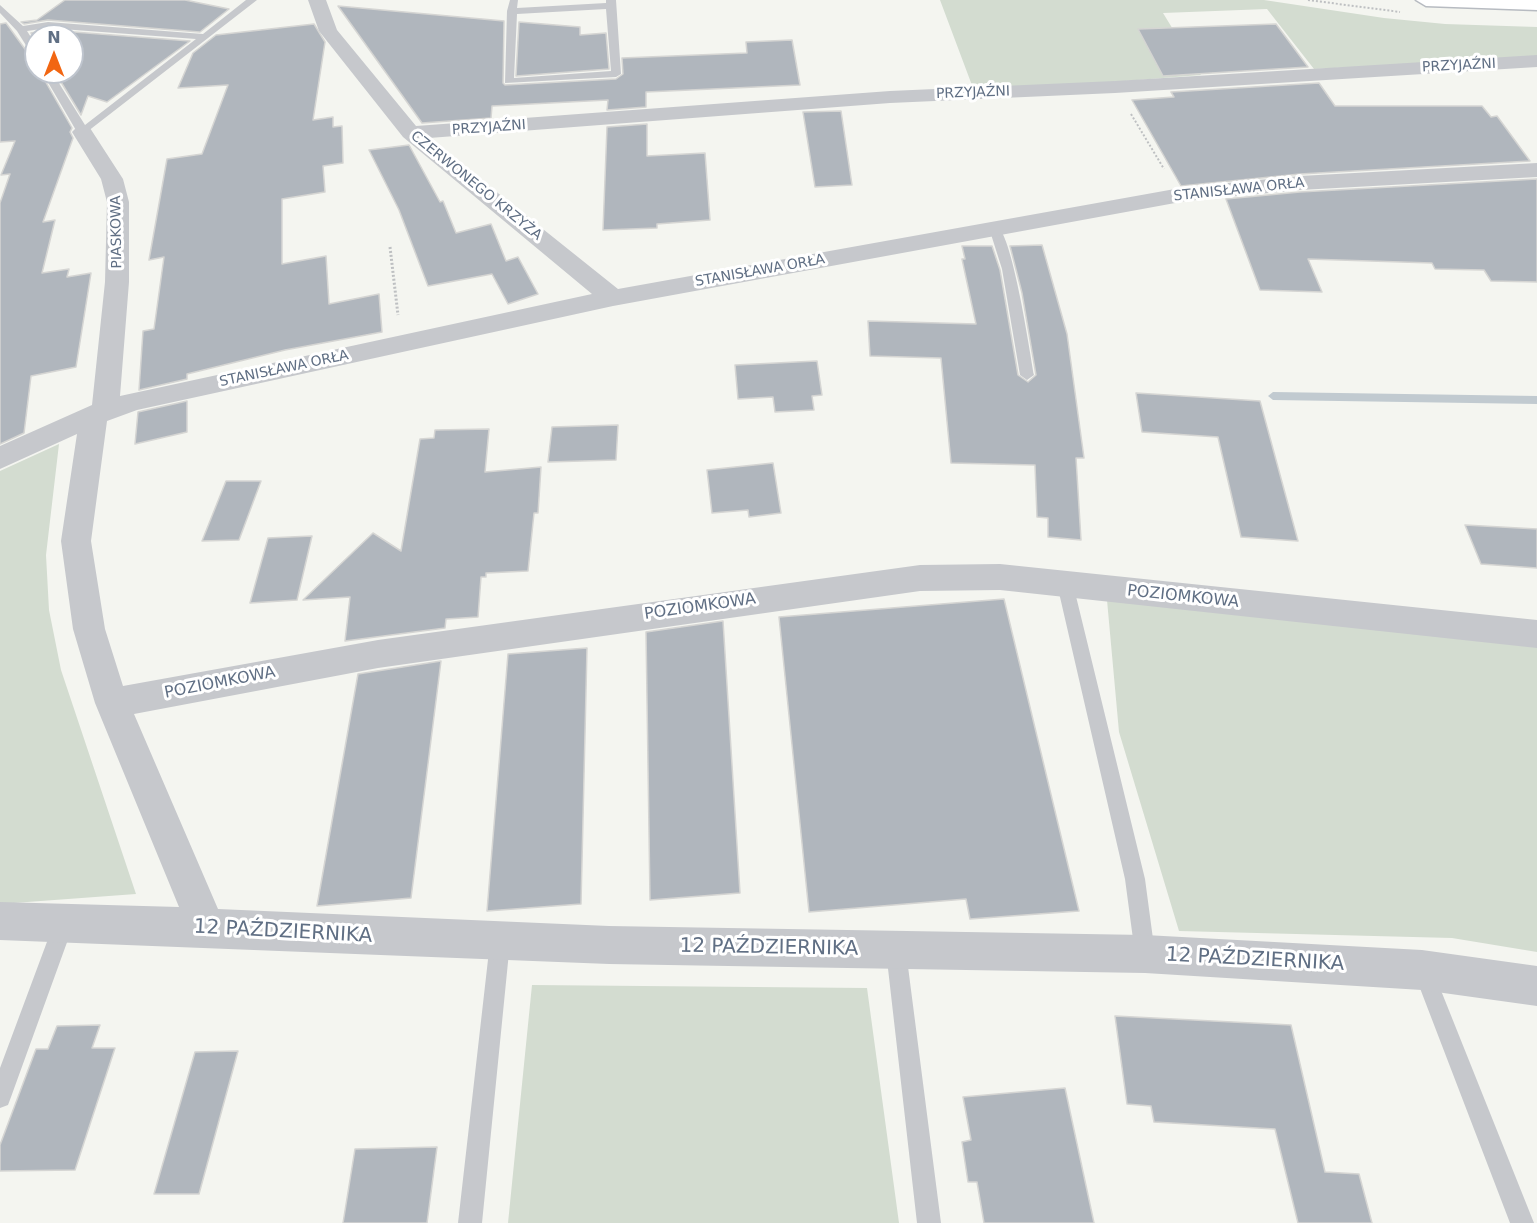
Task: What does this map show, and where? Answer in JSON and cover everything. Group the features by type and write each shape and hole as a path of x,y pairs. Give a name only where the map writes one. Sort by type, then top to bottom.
{"main road":[{"path":"1426,0 1537,3"}],"street":[{"name":"CZERWONEGO KRZYŻA","path":"317,0 328,31 410,133 614,298"},
{"name":"PRZYJAŹNI","path":"410,133 890,97 1116,87 1537,61"},
{"name":"PIASKOWA","path":"83,132 112,179 118,202 117,282 100,412 76,541 89,629 112,703"},
{"name":"STANISŁAWA ORŁA","path":"0,458 100,412 134,401 614,298 1180,195 1300,183 1537,170"},
{"name":"POZIOMKOWA","path":"112,703 378,654 910,579 1000,577 1537,634"},
{"path":"112,703 207,929"},
{"name":"12 PAŹDZIERNIKA","path":"0,921 500,942 1145,954 1422,970 1537,986"}],"lane":[{"path":"83,132 252,0"},
{"path":"512,11 611,3 616,74 509,81 512,11 514,0"},
{"path":"0,8 24,34"},
{"path":"21,29 48,25 206,37"},
{"name":"PIASKOWA","path":"54,84 83,132"},
{"path":"996,228 1008,269 1027,375"},
{"path":"1065,584 1135,879 1145,954"},
{"path":"0,1097 64,922"},
{"path":"470,1223 500,942"},
{"path":"896,951 929,1223"},
{"path":"1422,970 1522,1223"}],"path":[{"path":"1116,87 1180,195"},
{"path":"390,247 401,344"}],"shaded area":[{"path":"940,0 1264,0 1384,18 1445,24 1537,27 1537,58 1314,69 1267,9 1163,13 1201,75 1087,84 973,88"},
{"path":"59,444 46,555 49,610 61,670 136,894 0,904 0,471"},
{"path":"1107,600 1537,630 1537,952 1452,938 1179,931 1119,732"},
{"path":"532,985 867,988 899,1223 508,1223"}],"building":[{"path":"65,0 185,0 229,9 200,32 48,20 24,24 21,22 37,20"},
{"path":"338,6 504,21 503,83 505,85 616,79 623,74 622,58 747,53 746,42 792,40 800,85 646,92 646,107 607,110 608,100 492,106 491,118 422,123"},
{"path":"519,22 580,27 580,35 606,33 609,69 516,76"},
{"path":"6,23 24,48 24,84 47,84 72,128 70,132 73,138 43,222 55,220 42,273 69,269 67,277 91,273 76,367 31,376 24,433 0,444 0,203 10,174 1,175 15,141 0,142 0,24"},
{"path":"314,24 325,42 313,120 333,117 333,127 342,126 343,163 323,166 325,192 282,199 282,264 326,256 329,304 379,294 382,332 285,350 187,374 187,379 139,390 143,331 154,329 164,257 149,260 167,159 202,154 228,85 178,88 193,53 216,35"},
{"path":"1276,24 1308,67 1163,76 1138,29"},
{"path":"84,33 190,41 107,102 88,96 81,115 62,84 84,84"},
{"path":"1319,83 1335,106 1482,106 1491,117 1497,116 1530,161 1300,174 1181,186 1132,100 1174,97 1171,92"},
{"path":"841,111 852,185 815,187 803,112"},
{"path":"647,124 647,156 705,153 710,220 657,224 657,228 603,230 607,127"},
{"path":"409,145 440,202 443,201 456,233 491,224 506,261 518,257 538,294 508,304 492,274 428,286 399,210 369,150"},
{"path":"1537,179 1537,282 1491,281 1484,270 1435,269 1432,263 1308,259 1322,292 1260,290 1226,199 1300,192"},
{"path":"1042,245 1067,334 1084,458 1076,458 1081,540 1048,537 1048,518 1037,517 1035,465 951,463 941,358 870,356 868,321 976,324 962,259 965,259 962,246 992,246 1000,270 1018,375 1028,382 1036,375 1022,293 1010,246"},
{"path":"817,361 822,395 812,396 814,410 775,412 773,397 738,399 735,365"},
{"path":"1136,393 1260,401 1298,541 1241,537 1218,437 1142,432"},
{"path":"187,401 187,432 135,444 138,412"},
{"path":"618,425 616,460 548,462 552,427"},
{"path":"489,429 485,472 541,467 538,513 534,513 528,571 486,573 486,577 481,577 478,617 446,619 445,628 345,641 350,597 303,600 373,533 401,551 420,439 434,438 435,430"},
{"path":"773,463 781,513 749,517 748,510 712,513 707,470"},
{"path":"226,481 261,481 239,540 202,541"},
{"path":"1465,525 1537,529 1537,568 1481,564"},
{"path":"312,536 297,600 250,603 268,538"},
{"path":"1004,599 1079,911 970,919 966,899 809,912 779,617"},
{"path":"723,621 740,893 650,900 646,632"},
{"path":"587,648 581,904 487,911 508,654"},
{"path":"441,661 411,898 317,906 358,674"},
{"path":"1115,1016 1291,1025 1325,1172 1359,1174 1372,1223 1298,1223 1275,1129 1154,1122 1151,1106 1127,1104"},
{"path":"100,1025 92,1048 115,1048 75,1170 0,1171 0,1145 36,1049 48,1049 57,1026"},
{"path":"238,1051 199,1194 154,1194 195,1052"},
{"path":"1065,1088 1094,1223 984,1223 977,1182 968,1182 962,1142 971,1140 963,1097"},
{"path":"437,1147 427,1223 343,1223 355,1149"}],"waterway":[{"path":"1273,396 1537,400"}]}
